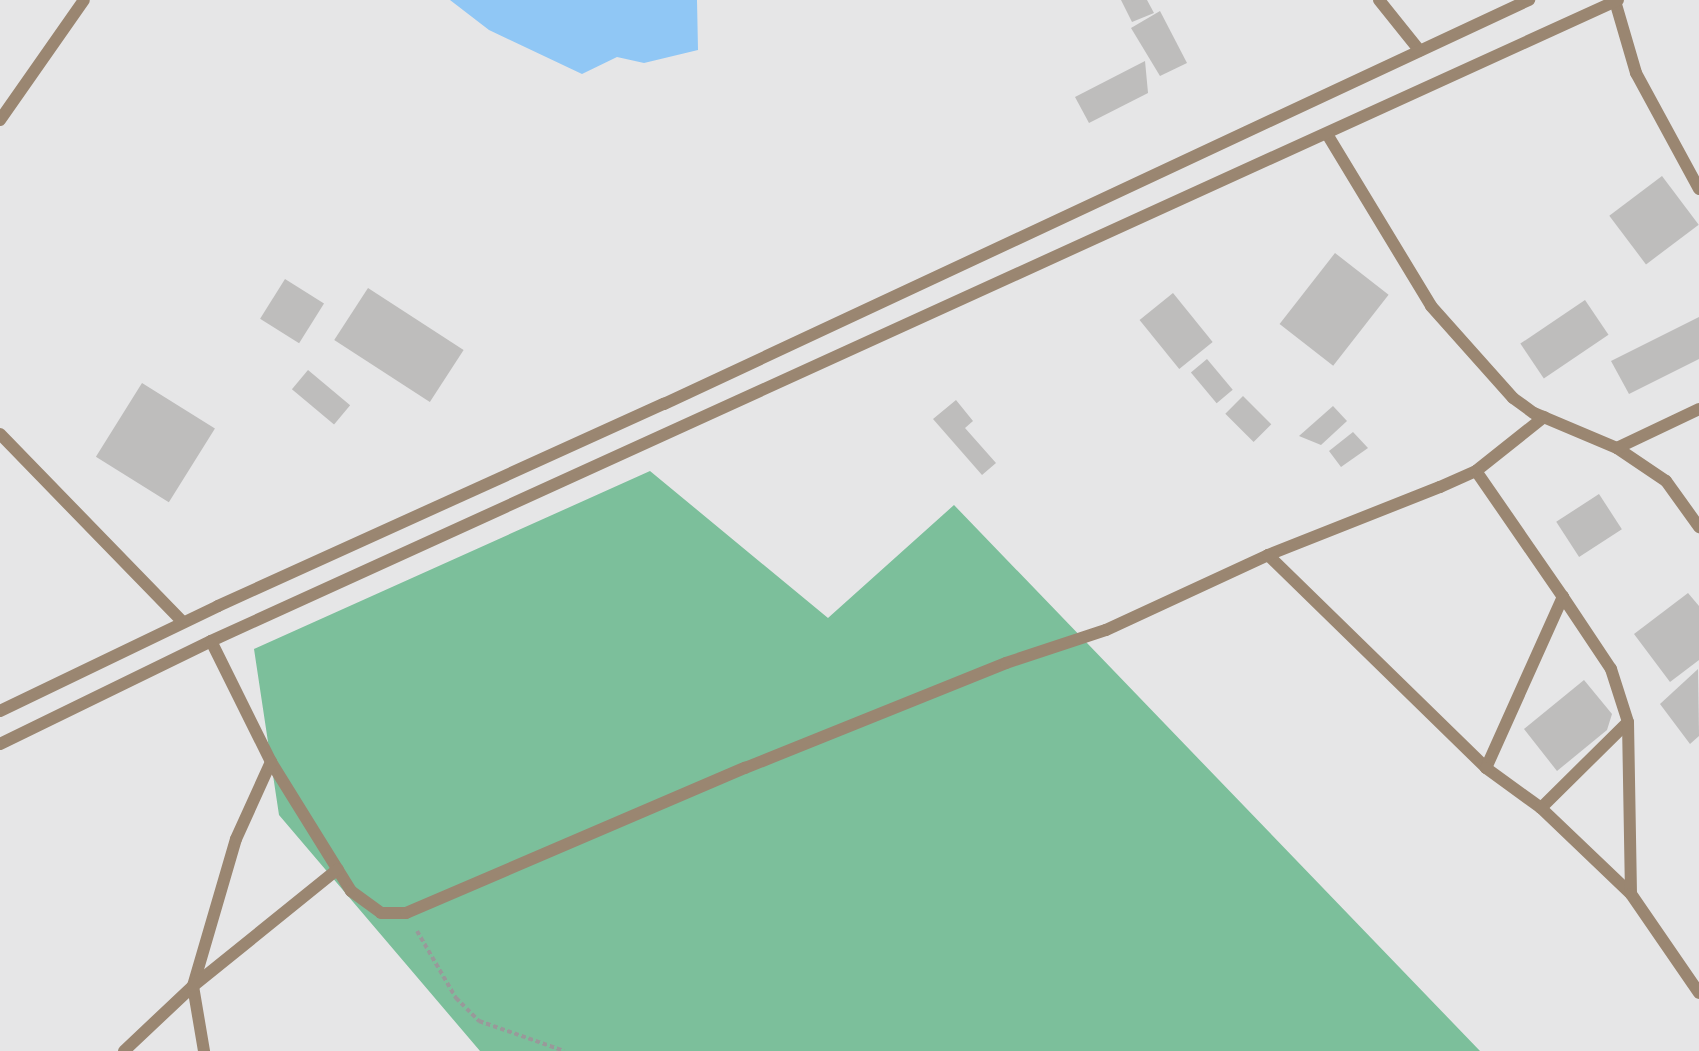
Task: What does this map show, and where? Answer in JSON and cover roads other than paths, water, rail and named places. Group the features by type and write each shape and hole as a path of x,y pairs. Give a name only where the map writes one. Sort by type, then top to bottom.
{"street":[{"path":"0,120 84,0"},
{"path":"1379,0 1420,51"},
{"path":"0,711 183,622 664,405 1529,0"},
{"path":"0,744 211,641 1617,1 1636,73 1699,189"},
{"path":"1327,134 1431,306 1513,398 1544,417 1617,448 1666,481 1699,527"},
{"path":"1617,448 1699,409"},
{"path":"211,641 271,762 351,891 381,913 406,913 767,759 1006,663 1106,630 1268,555 1476,471 1544,417"},
{"path":"0,434 183,622"},
{"path":"1476,471 1611,669 1628,722 1630,894"},
{"path":"1268,555 1486,768 1542,808 1630,894 1699,993"},
{"path":"1486,768 1563,597"},
{"path":"1542,808 1628,722"},
{"path":"204,1051 193,986 236,839 271,762"},
{"path":"124,1051 193,986 338,869"}],"water":[{"path":"450,0 697,0 698,50 644,63 617,57 582,74 489,30"}]}
